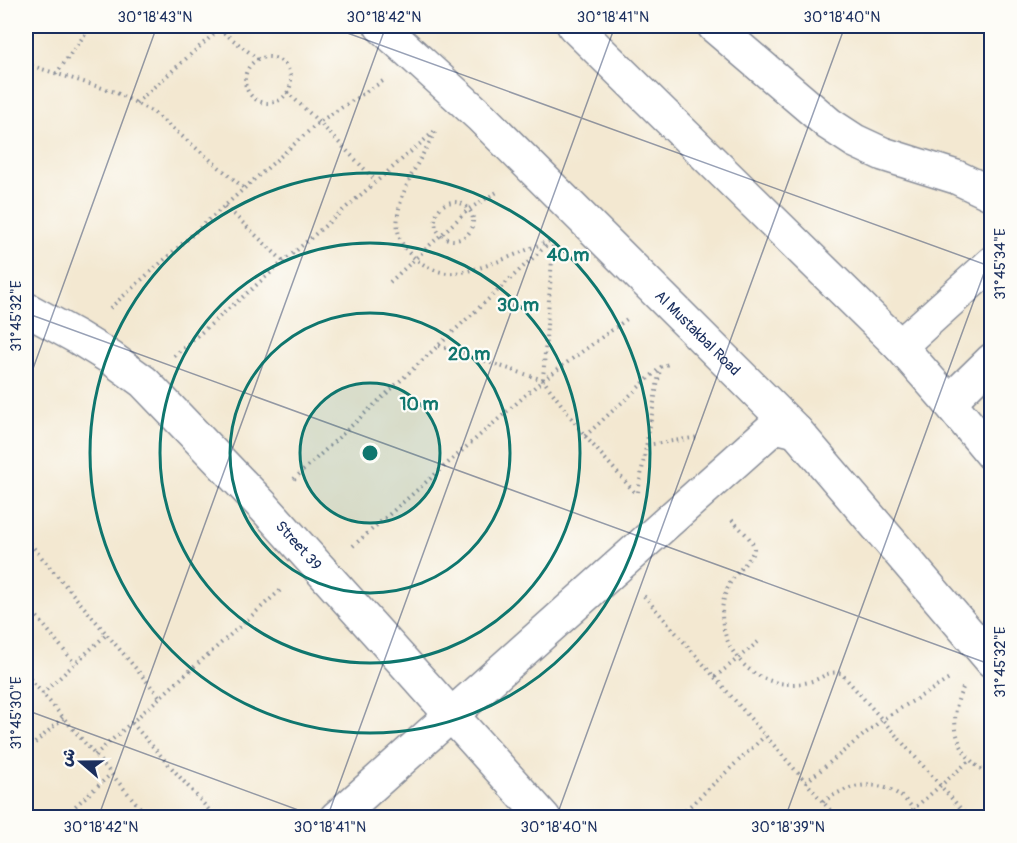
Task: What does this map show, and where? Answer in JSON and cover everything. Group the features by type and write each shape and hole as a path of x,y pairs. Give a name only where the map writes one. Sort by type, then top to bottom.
{"street":[{"name":"Al Mustakbal Road","path":"381,26 419,58 534,170 796,431 990,659"},
{"path":"574,26 900,346 992,454"},
{"path":"714,26 829,124 855,141 883,154 956,177 992,194"},
{"path":"900,346 992,263"},
{"name":"Street 39","path":"26,309 111,358 144,382 264,507 544,818"},
{"path":"949,402 992,360"},
{"path":"336,818 776,426 796,431"}],"path":[{"path":"56,74 91,26"},
{"path":"106,26 123,26"},
{"path":"136,103 221,27 258,59"},
{"path":"269,56 280,60 288,69 291,81 287,92 278,101 266,103 255,99 246,90 244,78 248,66 258,59 269,56"},
{"path":"77,337 319,122 419,58"},
{"path":"26,64 115,92 153,112 244,188"},
{"path":"287,92 376,181"},
{"path":"144,382 437,129 401,197 397,213 398,230 404,245 415,259 432,270 452,274 473,270 553,240"},
{"path":"390,282 469,209 534,170"},
{"path":"450,203 460,203 469,209 473,218 472,227 467,235 449,240 440,234 435,226 436,215 441,207 450,203"},
{"path":"225,206 283,261"},
{"path":"543,380 553,240"},
{"path":"264,507 553,240"},
{"path":"95,755 160,697 543,380 660,296"},
{"path":"439,346 543,380 585,436 664,525"},
{"path":"585,436 661,367 711,346"},
{"path":"637,495 661,367"},
{"path":"705,489 754,545 752,557 738,570 728,586 723,605 723,624 727,642 737,658 753,673 771,682 792,684 812,681 830,672 841,674 883,718 969,818"},
{"path":"26,539 160,697"},
{"path":"618,566 837,818"},
{"path":"26,603 75,664"},
{"path":"42,694 107,634"},
{"path":"715,677 758,642"},
{"path":"806,782 883,718 990,659"},
{"path":"26,674 149,818"},
{"path":"965,685 957,699 954,715 956,732 961,747 970,760 983,772 992,776"},
{"path":"26,751 63,718"},
{"path":"132,723 216,818"},
{"path":"677,818 765,736"},
{"path":"903,818 970,760"},
{"path":"62,818 111,774"},
{"path":"823,802 837,792 853,786 870,785 887,788 901,796 914,808 919,818"}]}
